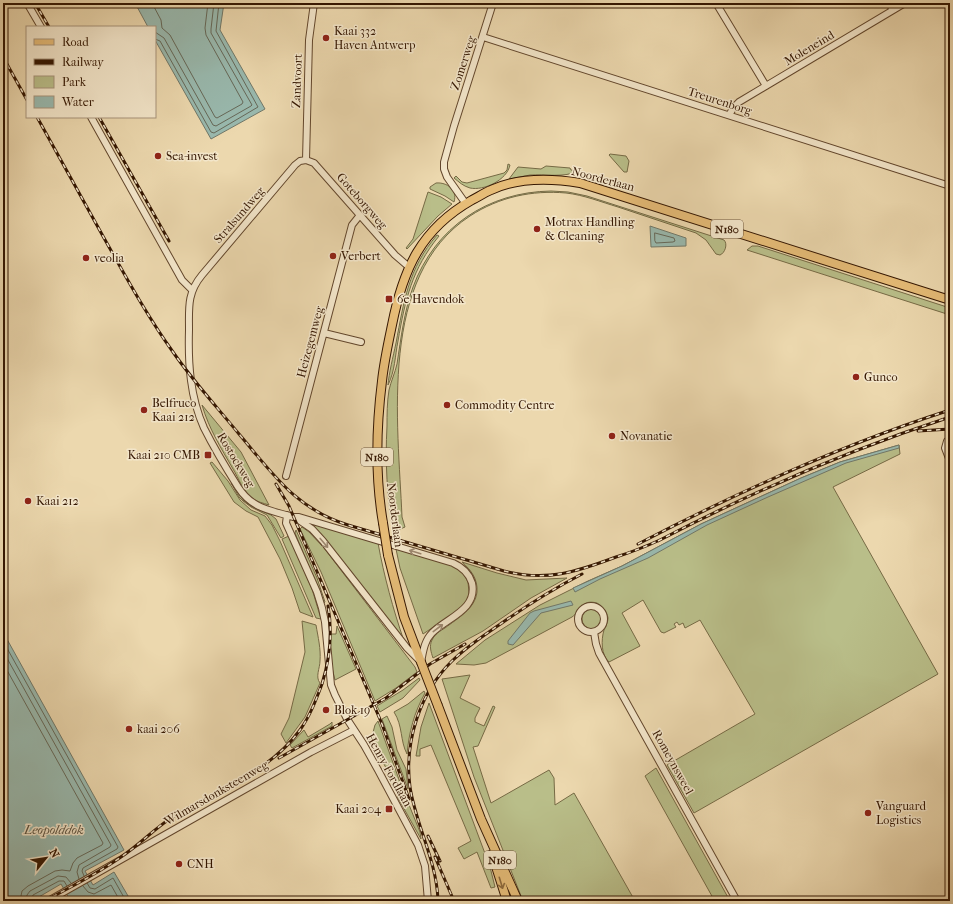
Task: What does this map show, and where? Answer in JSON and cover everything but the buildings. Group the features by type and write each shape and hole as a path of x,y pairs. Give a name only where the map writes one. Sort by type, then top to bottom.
{"main road":[{"name":"Noorderlaan","path":"518,901 481,818 404,617 388,555 383,523 377,460 377,426 385,357 397,299 409,267 417,251 448,216 491,190 531,180 556,179 580,183 950,300"},
{"name":"Noorderlaan","path":"481,818 507,901"}],"street":[{"path":"27,3 40,26"},
{"name":"Zandvoort","path":"306,160 309,40 314,3"},
{"name":"Zomerweg","path":"466,204 447,177 444,169 444,162 493,3"},
{"path":"716,3 766,86"},
{"path":"889,3 893,10"},
{"name":"Moleneind","path":"729,116 739,102 905,3"},
{"name":"Treurenborg","path":"483,37 950,186"},
{"path":"92,118 182,280 192,290"},
{"name":"Goteborgweg","path":"306,160 314,163 395,255 409,267"},
{"name":"Stralsundweg","path":"192,290 202,275 295,166 300,161 306,160"},
{"name":"Heizegemweg","path":"286,476 352,225 360,215"},
{"name":"Rostockweg","path":"192,290 189,306 189,367 193,393 204,428 246,499 259,506 296,518 300,517 446,561 460,566 470,577 473,592 467,606 460,613 432,632 428,637 421,662"},
{"path":"324,333 361,342"},
{"path":"950,439 947,441 945,448 950,461"},
{"name":"Henry Fordlaan","path":"287,515 286,522 317,592 322,608 325,622 331,685 354,730 366,748 418,845 425,866 428,901"},
{"name":"Noorderlaan","path":"296,518 312,529 323,541 407,648 421,662"},
{"path":"590,605 599,607 602,610 605,619 602,627 594,632 586,631 578,621 579,613 586,606 590,605"},
{"name":"Romeynsweel","path":"594,632 599,653 736,901"},
{"name":"Wilmarsdonksteenweg","path":"48,901 310,752 354,730"}],"green space":[{"path":"609,155 626,156 629,161 627,172 624,172"},
{"path":"508,164 510,165 508,170 500,180 482,188 470,188 461,184 454,178 456,176 462,182 467,183 504,173 507,170"},
{"path":"546,166 570,168 571,170 577,171 567,174 530,175 509,179 518,167 541,169"},
{"path":"436,183 448,185 453,190 455,198 454,202 430,189 430,187"},
{"path":"551,191 568,192 587,196 724,240 726,244 725,248 722,254 716,254 706,240 696,233 579,195 566,193 553,192 516,196 492,204 470,216 440,242 420,275 407,313 400,353 398,396 398,438 402,517 405,527 393,532 389,506 386,466 388,395 397,364 403,325 413,287 423,266 435,247 450,231 467,217 485,206 506,198 528,193"},
{"path":"428,192 441,197 452,204 438,216 407,249 406,248 413,239"},
{"path":"437,235 439,236 430,248 416,273 407,298 393,369 388,385 405,299 413,273 419,260"},
{"path":"752,246 758,246 950,308 950,315 747,250"},
{"path":"202,405 241,452 269,505 254,499 244,488 216,438"},
{"path":"899,445 900,454 833,487 938,674 694,813 667,765 755,714 700,620 685,628 683,623 679,625 677,622 674,624 676,627 664,633 661,632 643,600 622,613 640,646 609,662 604,655 602,643 604,630 608,621 607,613 599,604 592,602 582,606 572,617 486,663 474,665 456,664 485,640 540,605 622,566 701,524 801,478 840,462"},
{"path":"212,462 228,481 240,500 251,510 265,516 272,525 313,617 300,612 280,559 258,517 246,511 234,502 210,463"},
{"path":"231,483 244,501 276,519 284,536 281,538 267,515 251,507 239,497"},
{"path":"314,524 378,543 389,592 404,641 313,527"},
{"path":"302,527 309,532 324,548 415,667 417,672 396,688 375,701 321,572 300,529"},
{"path":"296,530 317,578 325,602 324,603 295,533"},
{"path":"289,536 312,589 321,619 316,618 282,539"},
{"path":"396,549 451,565 462,571 468,582 468,598 462,608 423,634 400,568"},
{"path":"462,562 526,580 567,578 531,598 483,631 433,658 430,647 433,638 465,613 476,598 477,587 475,579"},
{"path":"588,609 596,609 602,615 602,623 596,629 588,629 582,623 582,615"},
{"path":"302,621 316,625 320,652 318,678 320,683 305,717 286,743 281,734 289,718 305,652"},
{"path":"337,626 356,669 335,680 332,668 329,634 336,634"},
{"path":"470,675 460,698 480,708 475,718 475,722 484,726 493,706 495,707 478,746 473,747 491,803 549,770 554,778 555,805 574,793 635,901 523,901 474,777 442,679"},
{"path":"419,678 420,680 403,698 380,712 377,706"},
{"path":"424,691 425,693 413,723 407,754 403,744 399,723 394,712 408,704"},
{"path":"429,703 490,867 495,887 491,888 477,852 464,859 458,848 471,841 431,745 420,749 420,756 416,756 421,727"},
{"path":"387,716 392,727 397,750 406,769 408,789 382,719"},
{"path":"378,721 420,832 421,839 398,798 397,787 369,738 372,736 375,725"},
{"path":"332,722 332,726 292,748 290,745 304,730 308,737"},
{"path":"656,768 730,901 707,901 713,898 645,776"}],"water":[{"path":"135,3 224,3 220,30 265,109 211,139 156,42 156,26 147,26"},
{"path":"650,226 686,238 686,246 651,247"},
{"path":"899,445 899,448 846,463 768,497 707,525 648,558 600,579 575,592 573,588 622,566 701,524 801,478 840,462"},
{"path":"571,601 573,605 541,613 513,645 508,644 508,641 530,613"},
{"name":"Leopolddok","path":"3,632 124,850 85,871 93,885 114,872 131,901 64,901 69,898 61,884 32,901 3,901"}],"railway":[{"path":"35,3 48,26"},
{"path":"3,57 26,98"},
{"path":"38,118 129,282 173,352 197,384 263,463 300,500 314,510 348,525 504,571 534,576 561,574 588,567 634,551 662,539"},
{"path":"100,118 169,241"},
{"path":"638,544 676,524 791,470 870,438 950,410"},
{"path":"658,541 693,523 801,473 875,443 950,417"},
{"path":"918,431 950,429"},
{"path":"276,484 289,506 382,724 409,799"},
{"path":"438,901 434,872 410,787 409,770 412,736 423,703 440,674 463,651 529,604 582,574"},
{"path":"45,901 112,863 171,818 257,770 287,745 307,719 322,684 330,646 330,616 328,606"},
{"path":"279,758 386,698 430,664 465,644"},
{"path":"428,836 440,861"},
{"path":"435,857 454,901"}],"place":[{"name":"Kaai 332 Haven Antwerp","path":"326,38"},
{"name":"Sea-invest","path":"158,156"},
{"name":"Motrax Handling & Cleaning","path":"537,229"},
{"name":"Verbert","path":"333,256"},
{"name":"veolia","path":"86,258"},
{"name":"6e Havendok","path":"389,299"},
{"name":"Gunco","path":"856,377"},
{"name":"Commodity Centre","path":"447,405"},
{"name":"Belfruco Kaai 212","path":"144,410"},
{"name":"Novanatie","path":"612,436"},
{"name":"Kaai 210 CMB","path":"208,455"},
{"name":"Kaai 212","path":"28,501"},
{"name":"Blok 19","path":"326,710"},
{"name":"kaai 206","path":"129,729"},
{"name":"Kaai 204","path":"389,809"},
{"name":"Vanguard Logistics","path":"868,813"},
{"name":"CNH","path":"179,864"}]}
